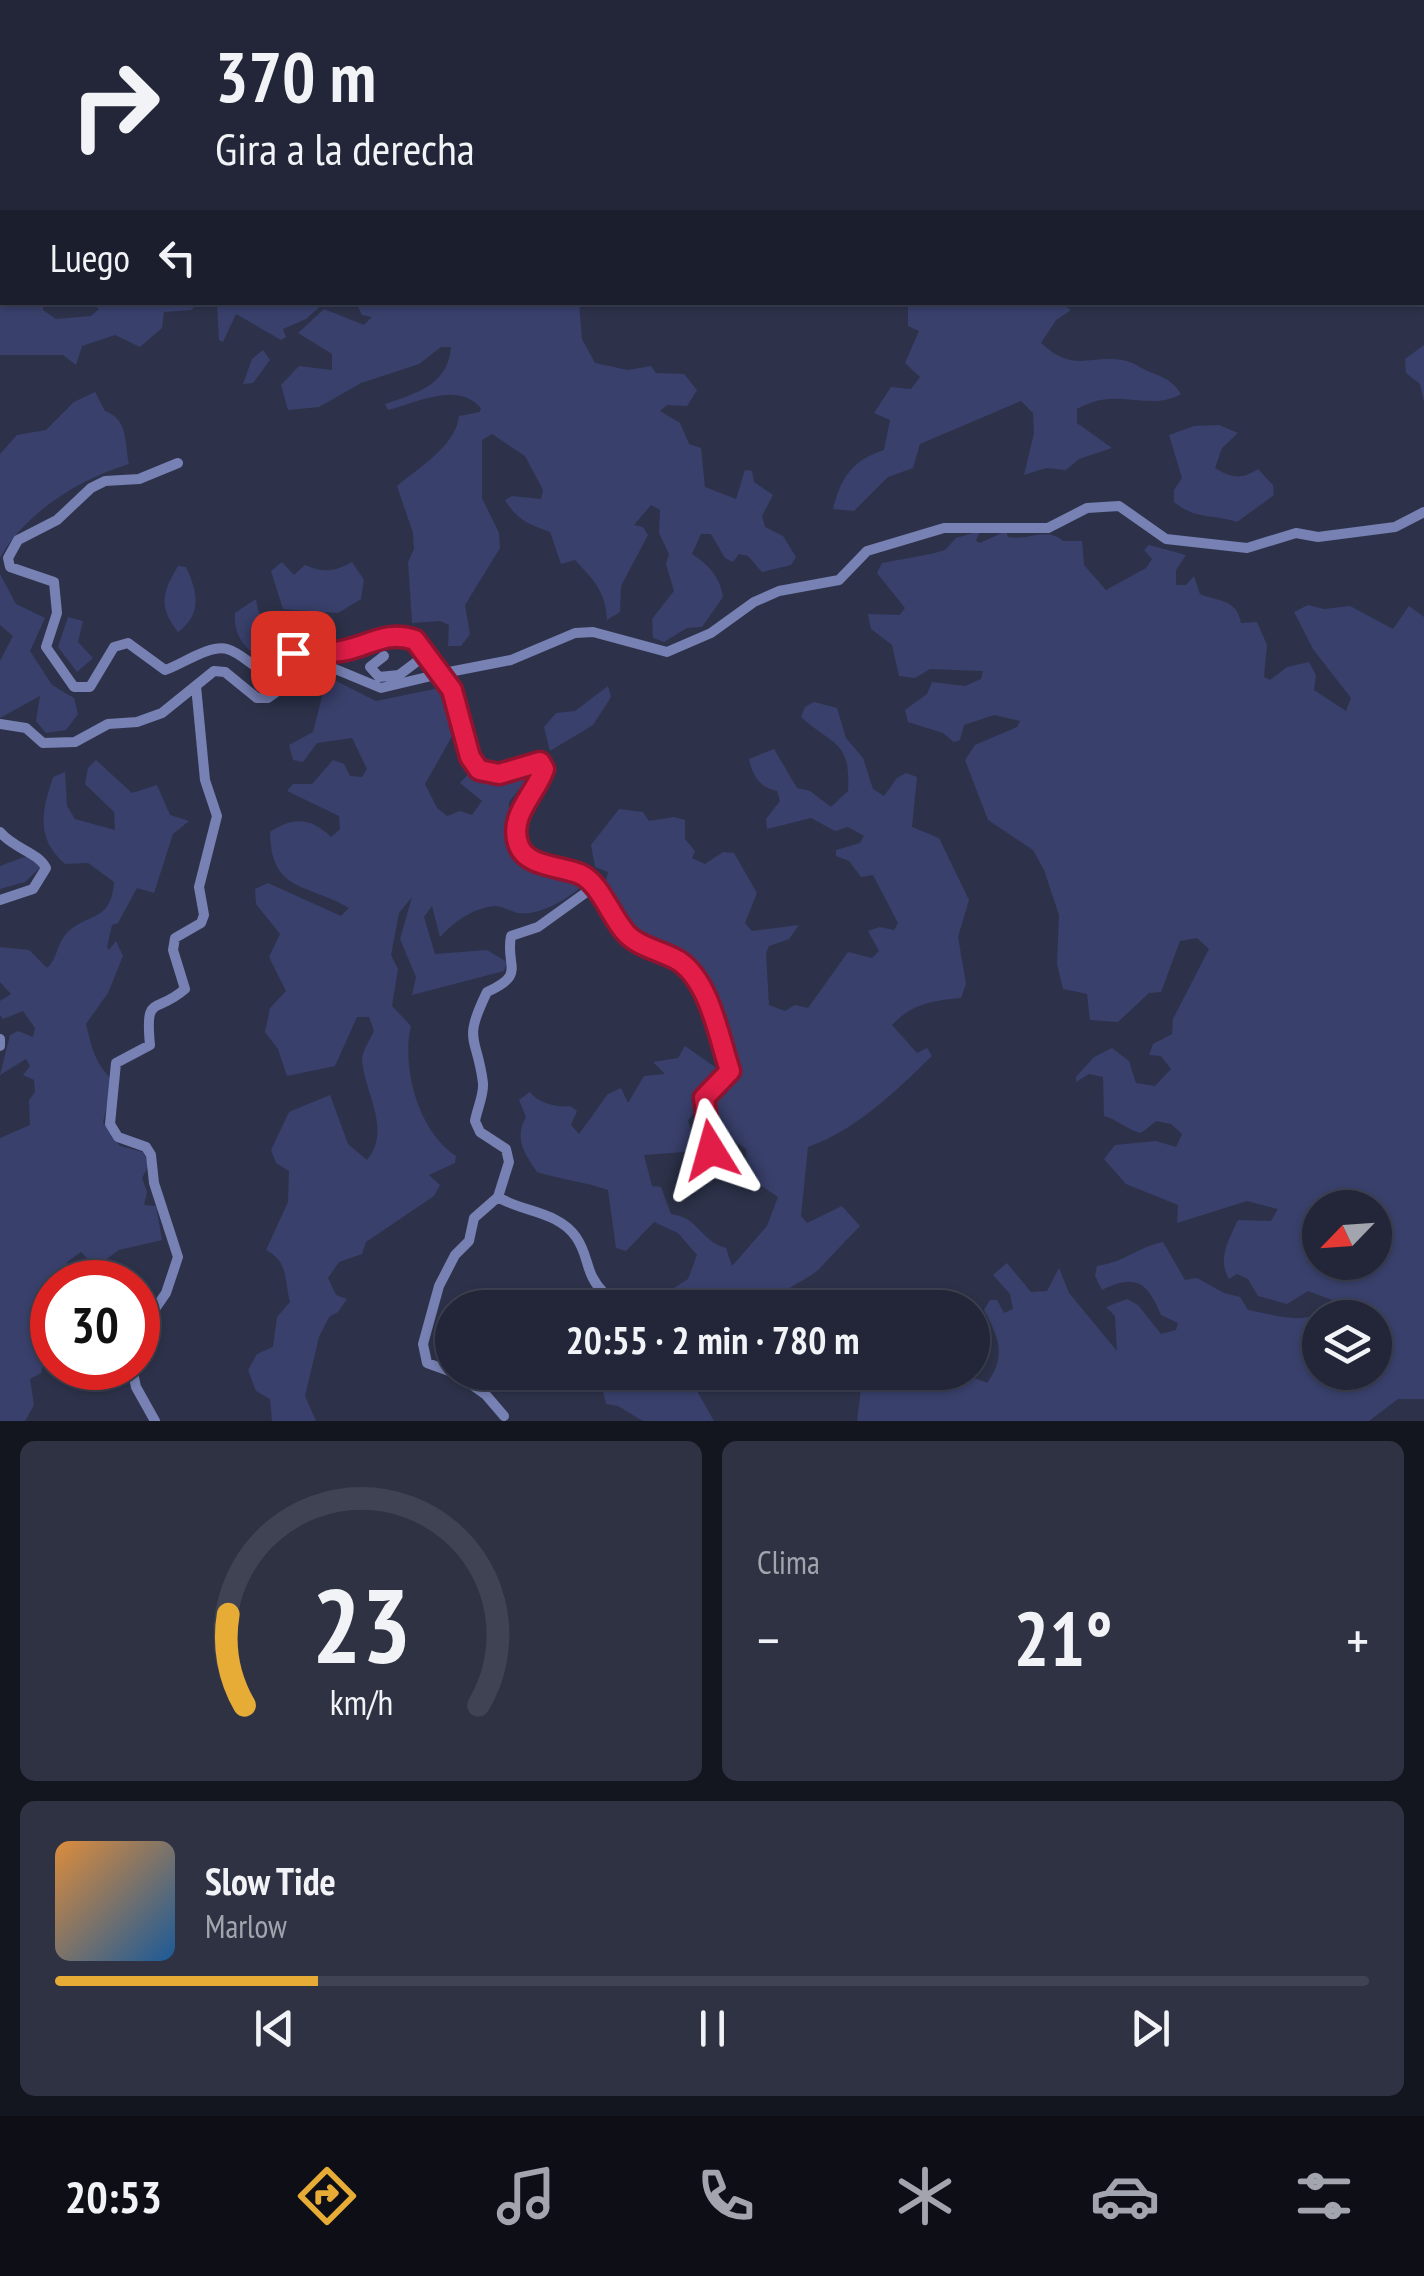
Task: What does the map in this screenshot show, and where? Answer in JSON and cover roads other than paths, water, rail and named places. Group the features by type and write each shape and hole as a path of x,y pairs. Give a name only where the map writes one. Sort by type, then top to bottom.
{"street":[{"path":"178,463 140,479 105,481 57,520 18,540 10,551 10,567 54,582 57,614 46,647 74,687 90,687 114,647 128,643 165,670 213,650 228,649 256,668 278,673 304,646 344,650 387,634 415,640 444,673 461,715 470,757 479,770 499,774 535,760 544,769 539,786 526,798 518,825 519,846 524,855 582,874 598,890 623,931 682,963 701,988 730,1071 704,1098 711,1150"},
{"path":"0,724 26,728 43,743 75,742 108,724 137,722 162,713 214,671 225,672 256,698 268,698 310,668 322,664 381,688 404,686 444,673 493,666 576,633 593,632 667,652 711,633 754,602 779,591 838,580 867,551 944,528 1048,528 1087,508 1119,506 1166,539 1247,548 1296,533 1318,537 1395,527 1424,512"},
{"path":"384,656 370,667 379,677 388,678 427,654"},
{"path":"160,1302 178,1257 154,1184 151,1155 146,1147 118,1136 110,1124 116,1063 150,1045 147,1016 155,1003 185,990 173,950 175,938 201,923 204,916 199,887 216,816 206,780 196,686"},
{"path":"0,832 10,846 38,858 46,868 33,889 0,900"},
{"path":"440,1290 448,1264 470,1241 480,1208 498,1197 509,1156 480,1132 475,1121 483,1089 476,1064 473,1021 487,992 506,984 510,976 515,964 510,936 549,920 582,896 588,883"},
{"path":"498,1197 540,1212 576,1236 589,1278 601,1290"},
{"path":"435,1306 423,1344 427,1364 435,1366"},
{"path":"138,1390 155,1421"},
{"path":"480,1390 504,1416"}]}
